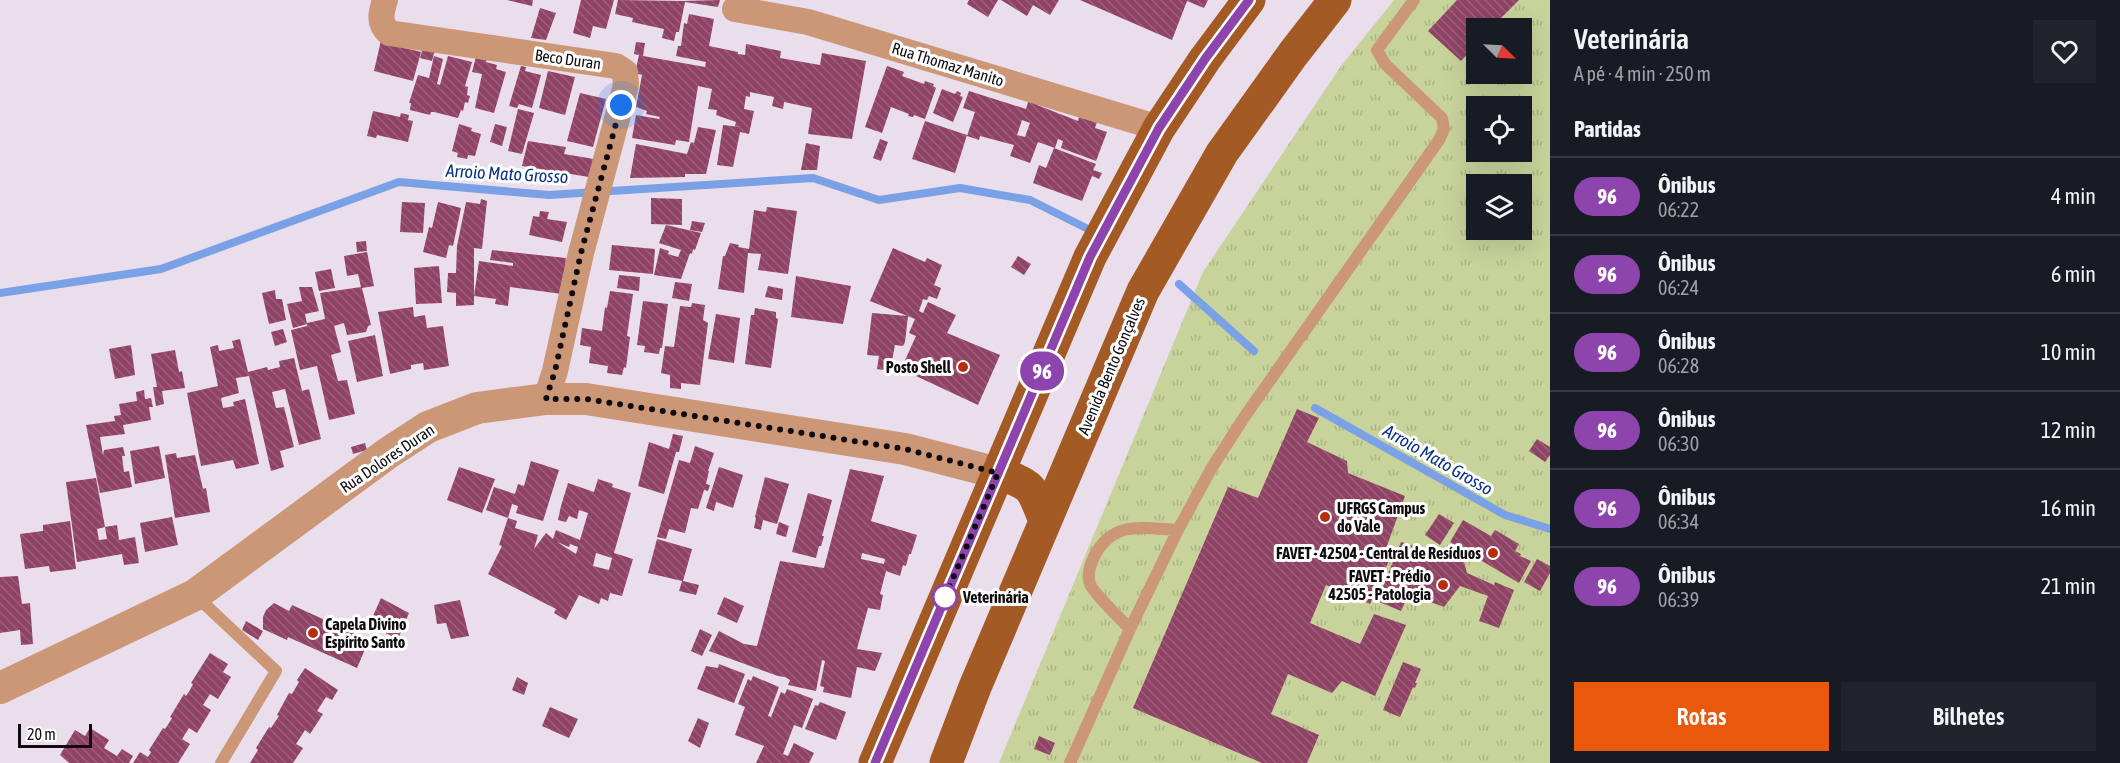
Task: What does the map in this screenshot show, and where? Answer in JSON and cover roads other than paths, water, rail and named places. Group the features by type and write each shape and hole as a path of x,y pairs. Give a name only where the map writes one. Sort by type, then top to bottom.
{"main road":[{"path":"875,763 1090,257 1159,128 1205,59 1249,0"},
{"name":"Avenida Bento Gonçalves","path":"946,763 975,687 1143,291 1222,153 1335,0"},
{"path":"998,473 1024,483 1034,492 1045,521"}],"street":[{"name":"Beco Duran","path":"385,0 380,17 382,27 389,33 616,66 626,72 626,85 592,219 581,253 555,371 546,399"},
{"name":"Rua Thomaz Manito","path":"735,9 808,22 1159,128"},
{"name":"Rua Dolores Duran","path":"0,688 195,595 388,453 428,427 477,408 546,399 586,399 893,447 998,473"}],"lane":[{"path":"1070,763 1130,629 1178,530 1211,469 1245,416 1439,140 1444,129 1442,117 1385,64 1377,50 1414,0"},
{"path":"1130,629 1090,585 1089,568 1101,543 1117,531 1140,527 1178,530"},
{"path":"195,595 276,670 221,763"}],"waterway":[{"name":"Arroio Mato Grosso","path":"0,293 161,269 399,182 549,195 813,178 879,200 960,188 1030,200 1088,229"},
{"name":"Arroio Mato Grosso","path":"1179,284 1254,351"},
{"name":"Arroio Mato Grosso","path":"1315,408 1505,515 1550,529"}],"place":[{"name":"Posto Shell","path":"963,367"},
{"name":"UFRGS Campus do Vale","path":"1325,517"},
{"name":"FAVET - 42504 - Central de Resíduos","path":"1493,553"},
{"name":"FAVET - Prédio 42505 - Patologia","path":"1443,585"},
{"name":"Veterinária","path":"945,597"},
{"name":"Capela Divino Espírito Santo","path":"313,633"}]}
